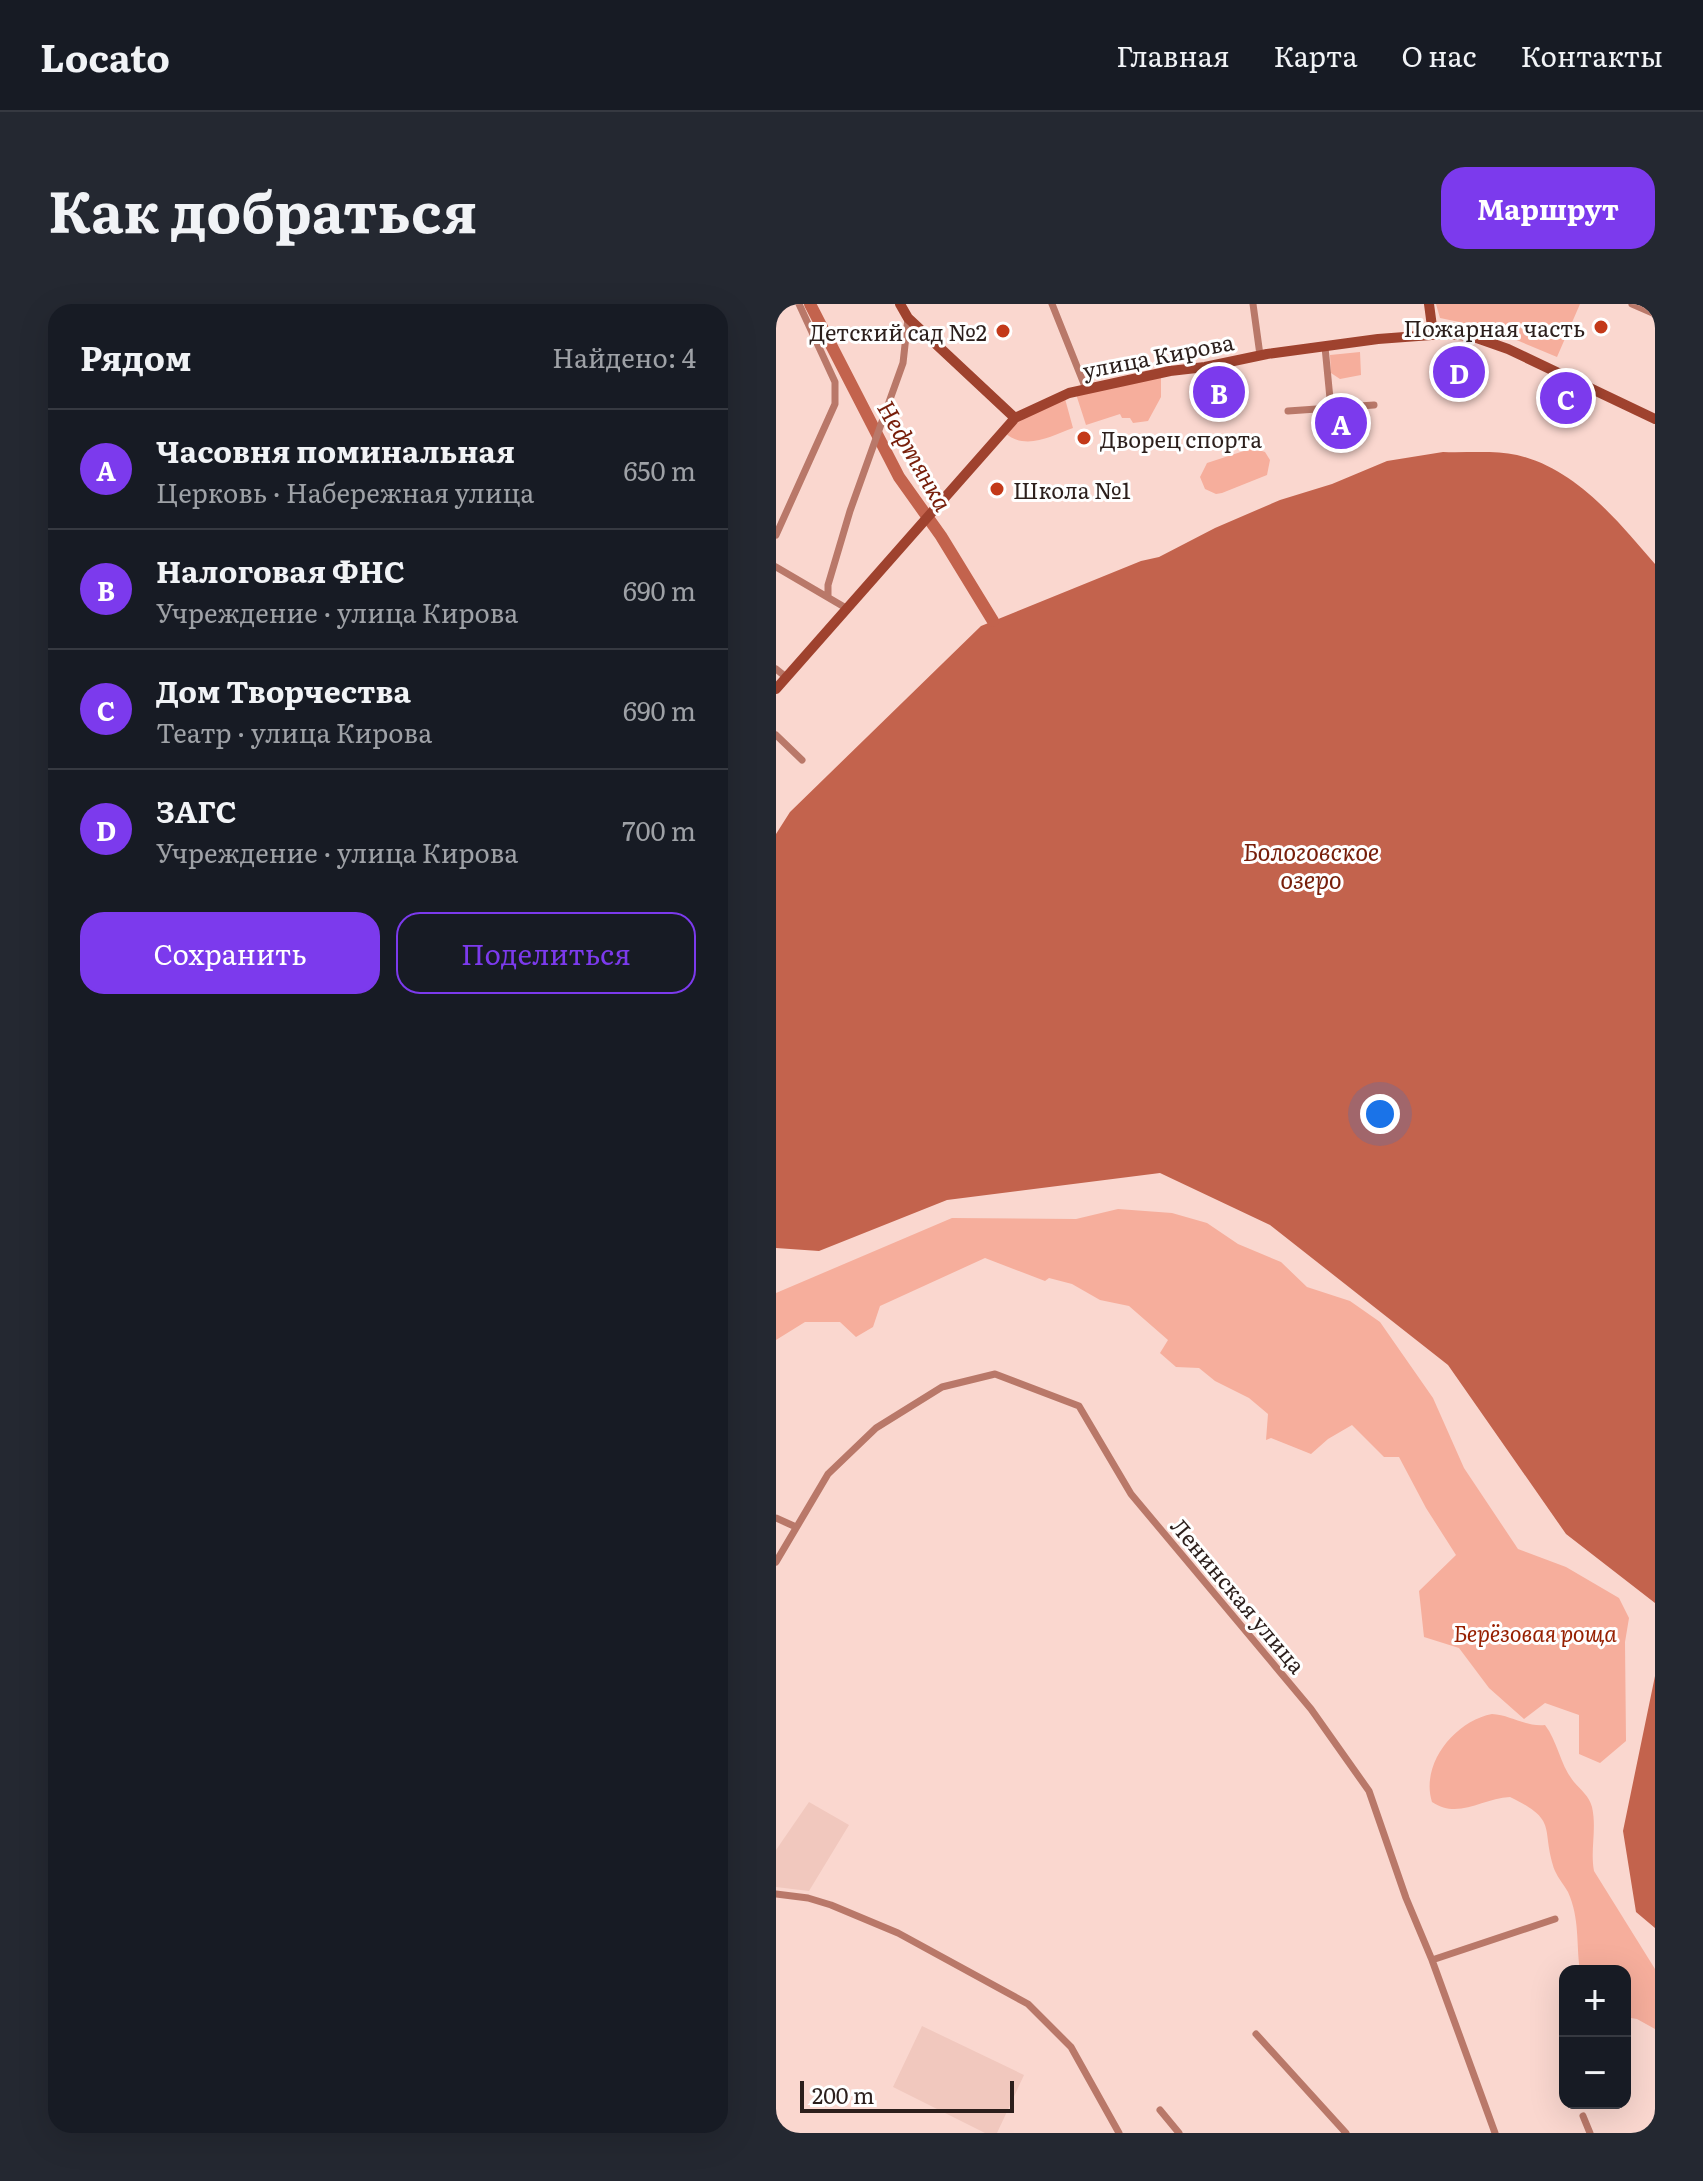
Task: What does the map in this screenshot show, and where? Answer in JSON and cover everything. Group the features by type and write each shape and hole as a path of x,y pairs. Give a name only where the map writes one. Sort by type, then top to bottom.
{"main road":[{"path":"1429,304 1433,334"},
{"path":"903,310 1015,418"},
{"name":"улица Кирова","path":"776,689 1015,418 1069,393 1260,355 1433,334 1471,336 1508,349 1655,419"}],"street":[{"path":"776,535 835,404 835,382 800,306 813,304"},
{"path":"1052,304 1086,389"},
{"path":"1253,304 1260,355"},
{"path":"1632,304 1644,306 1655,314"},
{"path":"828,597 828,585 850,511 903,363 903,310"},
{"path":"1325,347 1331,409"},
{"path":"1288,411 1374,405"},
{"path":"776,567 846,608"},
{"path":"776,669 786,677"},
{"path":"776,735 802,760"},
{"name":"Ленинская улица","path":"776,1562 828,1474 876,1428 942,1387 995,1374 1079,1406 1131,1494 1311,1709 1369,1791 1495,2133"},
{"path":"776,1518 796,1527"},
{"path":"776,1894 792,1894 831,1905 898,1933 1028,2004 1071,2047 1119,2133"},
{"path":"1432,1960 1555,1919"},
{"path":"1256,2034 1346,2133"},
{"path":"1160,2110 1179,2133"},
{"path":"1583,2116 1590,2133"}],"shaded area":[{"path":"809,1802 849,1825 809,1891 776,1887 776,1850"},
{"path":"922,2026 1024,2075 997,2133 985,2133 893,2087"}],"green space":[{"path":"1436,304 1580,304 1557,357 1488,328 1440,318"},
{"path":"1360,352 1361,375 1340,379 1331,373 1330,355"},
{"path":"1161,375 1161,397 1148,421 1133,423 1130,418 1122,418 1120,414 1086,425 1075,391"},
{"path":"1064,395 1073,428 1030,441 1021,441 1005,433 1015,424"},
{"path":"1253,448 1265,452 1270,460 1267,475 1222,493 1205,489 1200,477 1207,463"},
{"name":"Берёзовая роща","path":"1118,1209 1172,1213 1207,1223 1238,1244 1281,1262 1307,1287 1350,1301 1380,1322 1433,1398 1464,1468 1518,1549 1566,1567 1619,1598 1629,1618 1625,1642 1626,1741 1600,1763 1579,1754 1579,1715 1545,1703 1524,1719 1489,1688 1459,1648 1424,1637 1419,1591 1456,1555 1399,1457 1384,1457 1352,1425 1328,1439 1311,1454 1271,1438 1266,1440 1268,1414 1249,1398 1215,1381 1199,1368 1176,1367 1160,1353 1168,1340 1129,1306 1100,1300 1072,1284 1049,1278 1045,1281 985,1258 880,1306 873,1327 856,1337 840,1322 805,1322 776,1340 776,1293 952,1218 1076,1219"},
{"path":"1492,1714 1545,1725 1569,1775 1589,1800 1593,1815 1594,1871 1655,1969 1655,2029 1631,2018 1631,1965 1580,1965 1572,1902 1555,1871 1546,1827 1536,1813 1510,1797 1461,1809 1442,1807 1432,1802 1431,1773 1436,1759 1454,1735 1478,1718"}],"water":[{"name":"Бологовское озеро","path":"1443,452 1508,453 1558,472 1594,498 1655,564 1655,1603 1566,1534 1448,1365 1270,1225 1160,1173 947,1200 819,1251 776,1248 776,834 790,812 981,626 1141,561 1159,557 1280,500 1332,484 1387,461"},
{"path":"1655,1676 1655,1928 1636,1912 1623,1831"}],"waterway":[{"name":"Нефтянка","path":"810,304 899,477 941,536 993,621"}],"place":[{"name":"Пожарная часть","path":"1601,327"},
{"name":"Детский сад №2","path":"1003,331"},
{"name":"ЗАГС","path":"1459,372"},
{"name":"Налоговая ФНС","path":"1219,392"},
{"name":"Дом Творчества","path":"1566,398"},
{"name":"Часовня поминальная","path":"1341,423"},
{"name":"Дворец спорта","path":"1084,438"},
{"name":"Школа №1","path":"997,489"}]}
